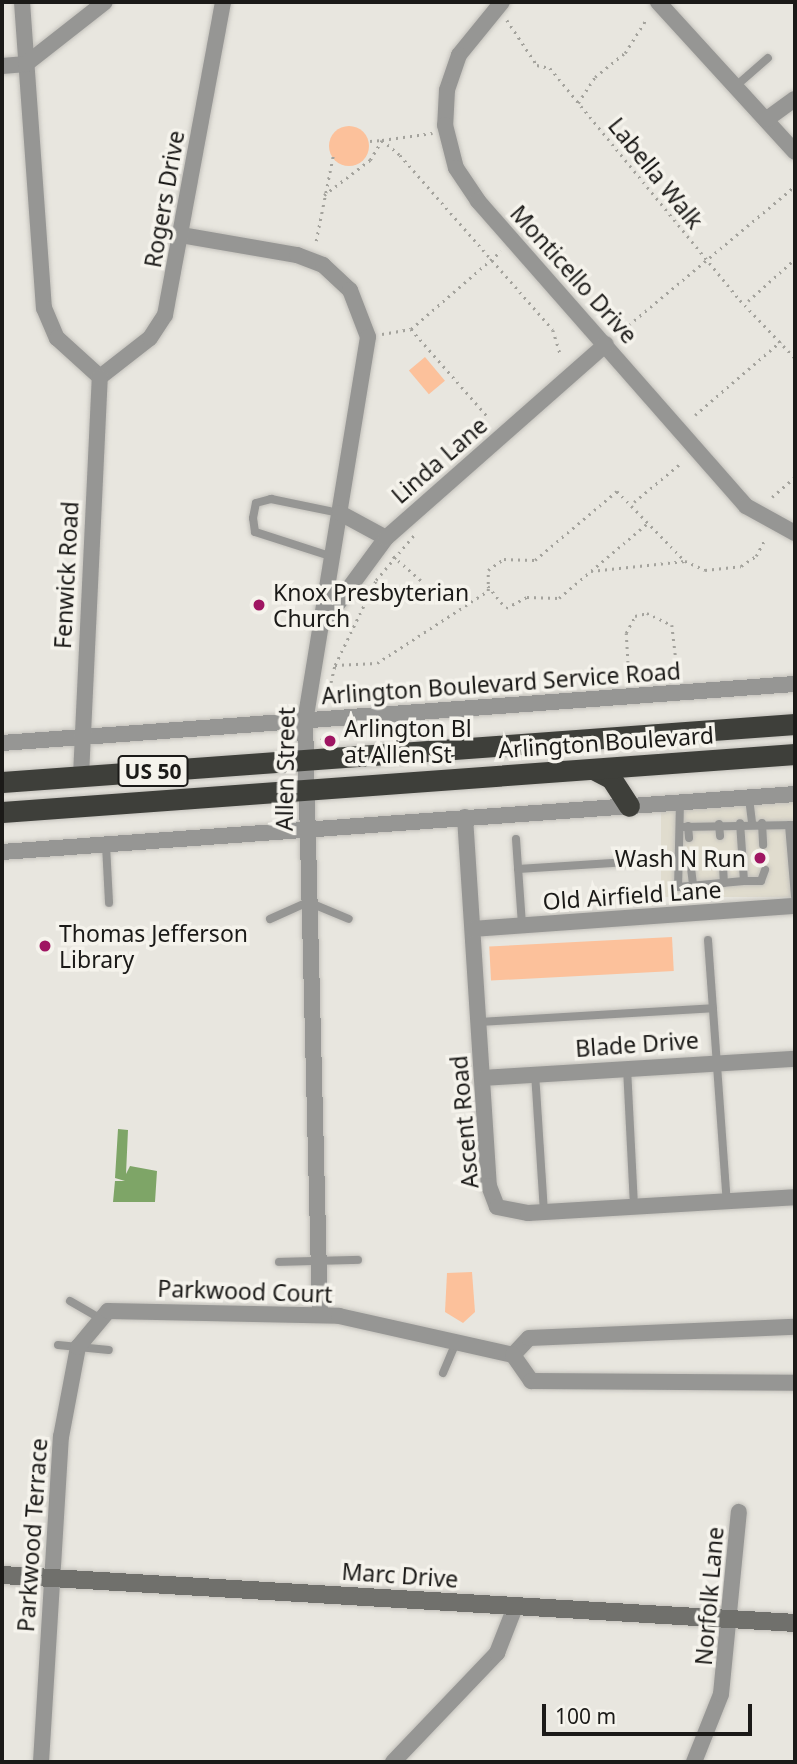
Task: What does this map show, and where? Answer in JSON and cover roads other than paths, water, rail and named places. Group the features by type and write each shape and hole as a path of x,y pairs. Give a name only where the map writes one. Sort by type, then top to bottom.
{"highway":[{"name":"Arlington Boulevard","path":"2,782 795,724"},
{"name":"Arlington Boulevard","path":"2,813 795,754"},
{"path":"629,806 636,784 655,765"},
{"path":"593,769 611,778 629,806"}],"street":[{"path":"22,2 46,318 57,338 100,377"},
{"path":"2,66 26,64 105,2"},
{"name":"Rogers Drive","path":"100,377 159,326 181,235 223,2"},
{"path":"658,2 737,85 795,152"},
{"name":"Monticello Drive","path":"500,4 458,55 447,90 447,131 456,168 514,241 746,506 795,533"},
{"path":"767,119 795,99"},
{"name":"Allen Street","path":"181,235 323,265 350,290 368,337 305,721 320,1314"},
{"name":"Linda Lane","path":"320,627 384,540 606,344"},
{"name":"Fenwick Road","path":"81,776 80,738 100,377"},
{"path":"340,513 384,540"},
{"name":"Arlington Boulevard Service Road","path":"2,743 795,684"},
{"path":"2,852 795,794"},
{"name":"Ascent Road","path":"465,817 491,1196 507,1212 795,1197"},
{"name":"Old Airfield Lane","path":"473,929 795,906"},
{"name":"Blade Drive","path":"482,1077 795,1059"},
{"name":"Parkwood Court","path":"98,1317 127,1310 320,1314 513,1355"},
{"name":"Parkwood Terrace","path":"40,1762 61,1437 78,1348 98,1317"},
{"path":"795,1328 529,1338 513,1355 531,1381 795,1383"},
{"name":"Norfolk Lane","path":"694,1762 721,1694 739,1512"},
{"name":"Marc Drive","path":"2,1575 795,1623"},
{"path":"393,1762 497,1653 515,1607"}],"lane":[{"path":"737,85 768,58"},
{"path":"332,557 255,532 253,518 257,503 271,499 340,513"},
{"path":"749,797 752,822"},
{"path":"680,802 689,838"},
{"path":"765,870 761,881 678,887 675,834 685,827 719,824 752,822 792,825 795,897"},
{"path":"740,823 744,881"},
{"path":"762,823 763,845"},
{"path":"719,824 720,836"},
{"path":"516,839 522,925"},
{"path":"106,845 109,903"},
{"path":"518,869 644,861"},
{"path":"723,866 724,883"},
{"path":"691,868 693,886"},
{"path":"270,919 309,902 349,919"},
{"path":"708,940 727,1202"},
{"path":"479,1022 713,1008"},
{"path":"627,1068 634,1207"},
{"path":"535,1073 544,1212"},
{"path":"279,1262 358,1260"},
{"path":"69,1301 98,1317"},
{"path":"443,1373 456,1343"},
{"path":"58,1345 109,1350"}],"place":[{"name":"Knox Presbyterian Church","path":"259,605"},
{"name":"Arlington Bl at Allen St","path":"330,741"},
{"name":"Wash N Run","path":"760,858"},
{"name":"Thomas Jefferson Library","path":"45,946"}]}
